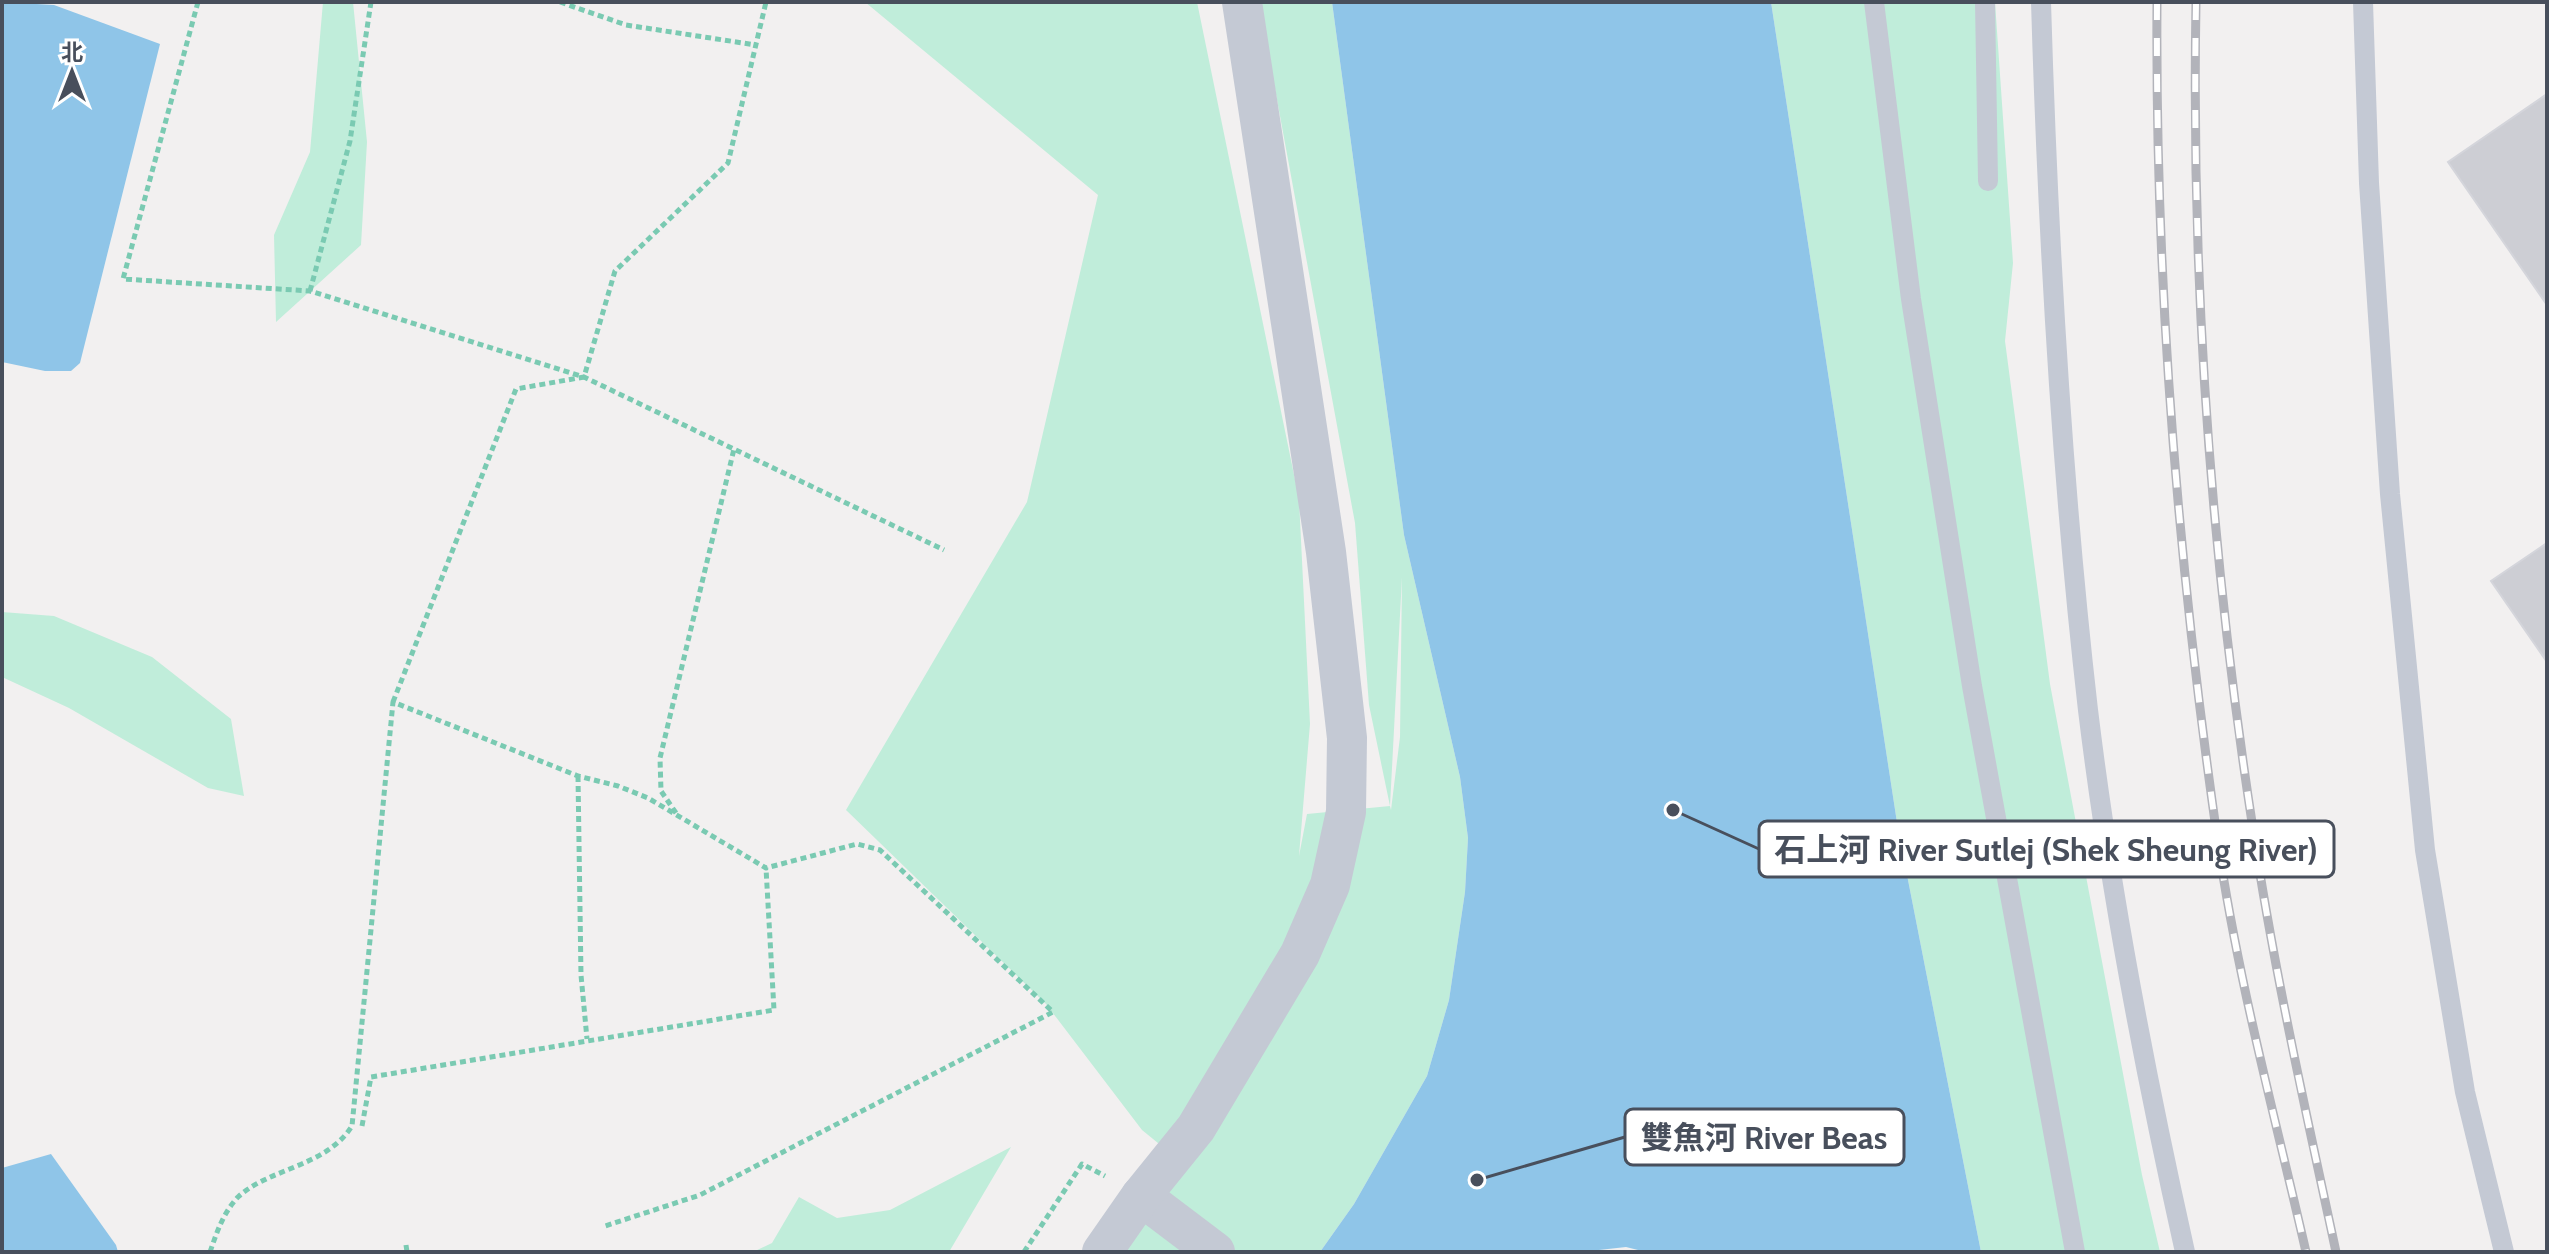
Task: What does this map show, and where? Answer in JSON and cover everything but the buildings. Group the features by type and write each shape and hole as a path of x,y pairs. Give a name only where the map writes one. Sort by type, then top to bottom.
{"street":[{"path":"1102,1252 1141,1196 1196,1128 1300,954 1330,885 1346,812 1347,738 1326,552 1242,2"},
{"path":"1141,1196 1215,1252"}],"lane":[{"path":"1874,2 1911,299 1967,655 2075,1252"},
{"path":"1985,2 1988,181"},
{"path":"2041,2 2049,229 2071,537 2089,712 2110,861 2152,1100 2185,1252"},
{"path":"2363,2 2369,183 2389,479 2425,850 2465,1092 2504,1252"}],"path":[{"path":"198,2 123,279 310,291 584,377 944,550"},
{"path":"310,291 350,141 371,2"},
{"path":"560,2 626,25 756,45"},
{"path":"584,377 615,271 728,163 766,2"},
{"path":"210,1252 222,1219 240,1196 341,1143 352,1126 393,702 516,389 584,377"},
{"path":"677,814 661,791 660,758 734,449"},
{"path":"393,702 578,776 618,786 677,814 766,868 857,844 880,850 1053,1012 700,1195 605,1226"},
{"path":"578,776 581,975 587,1039"},
{"path":"362,1126 371,1077 774,1010 766,868"},
{"path":"1024,1252 1082,1164 1141,1196"}],"green space":[{"path":"323,2 353,2 367,142 361,245 276,322 274,235 310,152"},
{"path":"865,2 1197,2 1299,499 1310,724 1299,856 1307,814 1390,806 1369,705 1355,523 1259,2 1332,2 1404,535 1460,777 1468,838 1465,892 1449,1000 1427,1076 1354,1204 1320,1252 1100,1252 1169,1152 1142,1130 1046,1004 846,810 1027,502 1098,195","holes":["1402,577 1400,737 1391,810 1390,806"]},
{"path":"1771,2 1995,2 2013,263 2005,341 2050,684 2142,1175 2160,1252 1981,1252 1898,829"},
{"path":"2,612 54,616 152,657 231,719 244,796 208,788 69,708 2,677"},
{"path":"1011,1147 949,1252 753,1252 772,1243 799,1197 837,1218 890,1210"}],"water":[{"path":"2,2 54,5 160,44 80,363 71,371 45,371 2,362"},
{"path":"1332,2 1771,2 1898,829 1981,1252 1646,1252 1626,1247 1581,1252 1320,1252 1354,1204 1427,1076 1449,1000 1465,892 1468,838 1460,777 1404,535"},
{"path":"51,1154 118,1252 2,1252 2,1168"}],"railway":[{"path":"2157,2 2157,107 2165,318 2191,634 2226,894 2306,1252"},
{"path":"2196,2 2195,106 2201,313 2215,521 2226,624 2238,727 2271,935 2336,1252"}],"place":[{"name":"石上河 River Sutlej (Shek Sheung River)","path":"1673,810"},
{"name":"雙魚河 River Beas","path":"1477,1180"}]}
